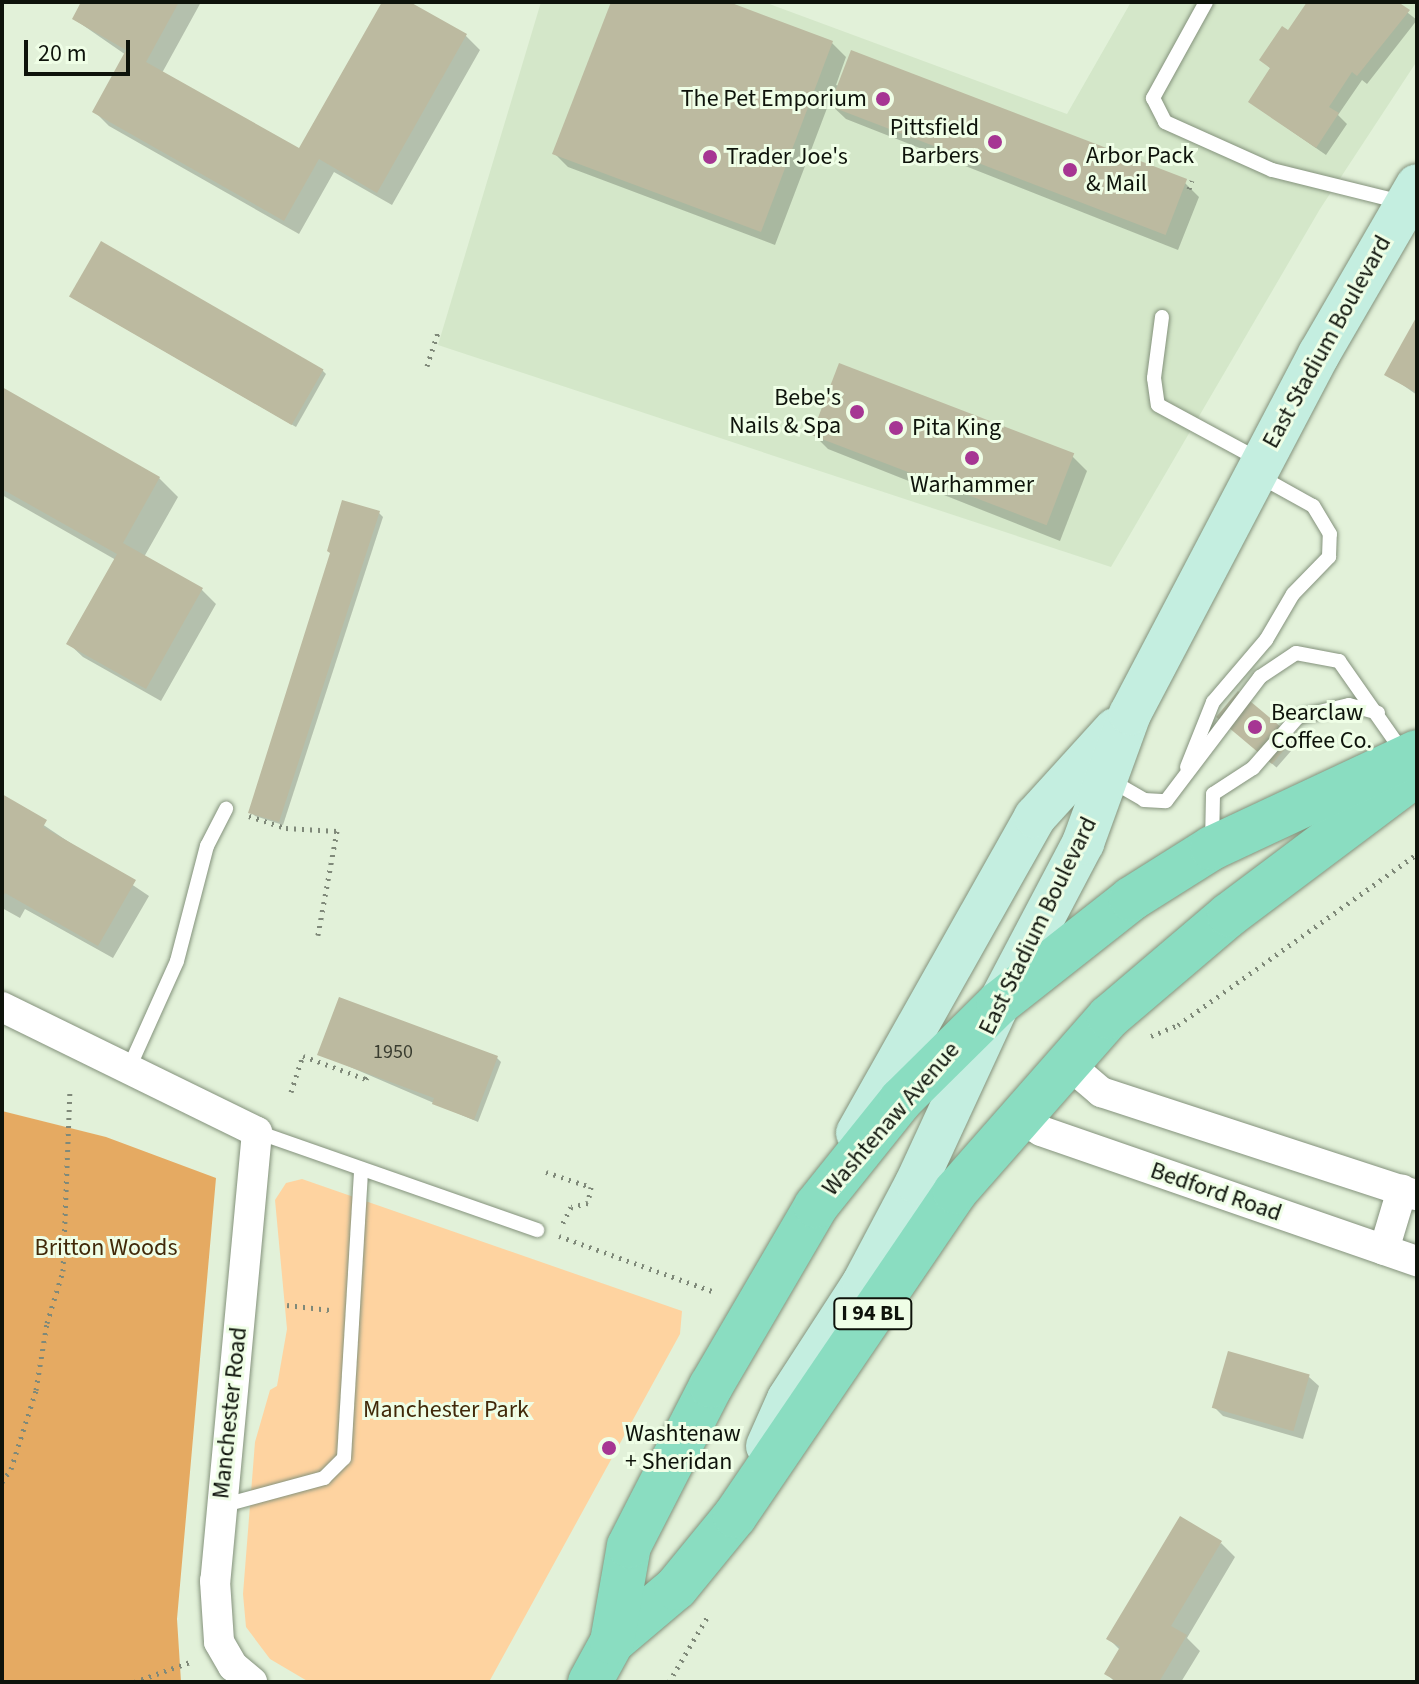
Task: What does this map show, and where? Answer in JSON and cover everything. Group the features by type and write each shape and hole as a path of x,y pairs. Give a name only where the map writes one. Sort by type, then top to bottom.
{"main road":[{"name":"East Stadium Boulevard","path":"735,1516 788,1399 863,1283 916,1183 999,1003 1083,843 1130,714 1259,467 1411,194"},
{"name":"East Stadium Boulevard","path":"816,1206 1035,817 1130,714"},
{"name":"Washtenaw Avenue","path":"590,1682 612,1642 629,1546 750,1315 816,1206 901,1100 999,1003 1131,899 1212,848 1413,760"},
{"name":"Washtenaw Avenue","path":"612,1642 676,1588 735,1516 955,1192 1067,1063 1109,1017 1413,760"}],"street":[{"path":"2,1007 257,1132"},
{"path":"1067,1063 1101,1092 1410,1192 1384,1250"},
{"name":"Bedford Road","path":"1018,1118 1041,1131 1417,1261"},
{"name":"Manchester Road","path":"224,1651 215,1581 257,1132"},
{"path":"224,1651 252,1682"}],"lane":[{"path":"1206,2 1153,98 1165,122 1272,170 1411,194"},
{"path":"1162,317 1154,378 1158,405 1259,467 1313,506 1331,544 1323,567 1293,594 1266,640 1213,702 1179,788"},
{"path":"1251,689 1266,640"},
{"path":"1106,778 1144,800 1166,801 1179,788 1251,689 1277,661 1296,653 1339,661 1355,676 1413,760"},
{"path":"1212,848 1213,794 1253,768 1298,717 1349,705 1378,713"},
{"path":"129,1068 177,961 207,846 226,809"},
{"path":"257,1132 361,1171 537,1230"},
{"path":"221,1506 324,1478 344,1458 361,1171"}],"path":[{"path":"1189,189 1192,180"},
{"path":"427,366 439,330"},
{"path":"226,809 286,828 337,831 318,935"},
{"path":"1142,1040 1178,1025 1417,854"},
{"path":"291,1092 303,1056 366,1079 369,1074"},
{"path":"2,1482 11,1469 36,1390 47,1323 63,1271 70,1088"},
{"path":"546,1172 591,1187 588,1203 571,1207 558,1236 712,1291"},
{"path":"287,1305 331,1310 333,1295"},
{"path":"134,1682 224,1651"}],"shaded area":[{"path":"541,2 764,2 1067,114 1131,2 1417,2 1417,61 1320,209 1111,567 438,345"}],"green space":[{"name":"Britton Woods","path":"2,1111 106,1137 216,1178 177,1619 181,1682 2,1682"},
{"name":"Manchester Park","path":"302,1179 682,1311 680,1334 489,1682 309,1682 270,1659 246,1627 243,1594 255,1442 270,1390 277,1386 287,1329 275,1200 286,1183"}],"building":[{"path":"81,2 179,2 146,62 299,148 382,2 410,2 467,34 377,193 319,159 284,221 92,112 126,50 72,19"},
{"path":"611,2 729,2 833,41 761,232 552,154"},
{"path":"1307,2 1398,2 1410,10 1357,76 1352,72 1329,107 1339,113 1316,148 1248,102 1270,68 1259,60 1282,26 1288,30"},
{"path":"851,50 1187,179 1166,235 829,106"},
{"path":"101,241 324,370 292,425 69,296"},
{"path":"1417,316 1417,393 1384,375"},
{"path":"839,363 1074,453 1047,525 811,435"},
{"path":"2,387 160,477 123,543 203,588 146,689 66,644 117,554 2,489"},
{"path":"342,500 380,511 279,822 248,813 330,553 327,551"},
{"path":"1238,691 1294,738 1272,764 1216,717"},
{"path":"2,794 47,820 43,827 136,880 98,946 5,893 2,899"},
{"path":"339,997 498,1056 474,1120 432,1104 434,1098 317,1055"},
{"path":"1228,1351 1310,1374 1293,1431 1212,1408"},
{"path":"1180,1516 1222,1541 1171,1626 1187,1635 1159,1682 1118,1682 1104,1674 1120,1647 1106,1639"}],"place":[{"name":"The Pet Emporium","path":"883,99"},
{"name":"Pittsfield Barbers","path":"995,142"},
{"name":"Trader Joe's","path":"710,157"},
{"name":"Arbor Pack & Mail","path":"1070,170"},
{"name":"Bebe's Nails & Spa","path":"857,412"},
{"name":"Pita King","path":"896,428"},
{"name":"Warhammer","path":"972,458"},
{"name":"Bearclaw Coffee Co.","path":"1255,727"},
{"name":"Washtenaw + Sheridan","path":"609,1448"}]}
